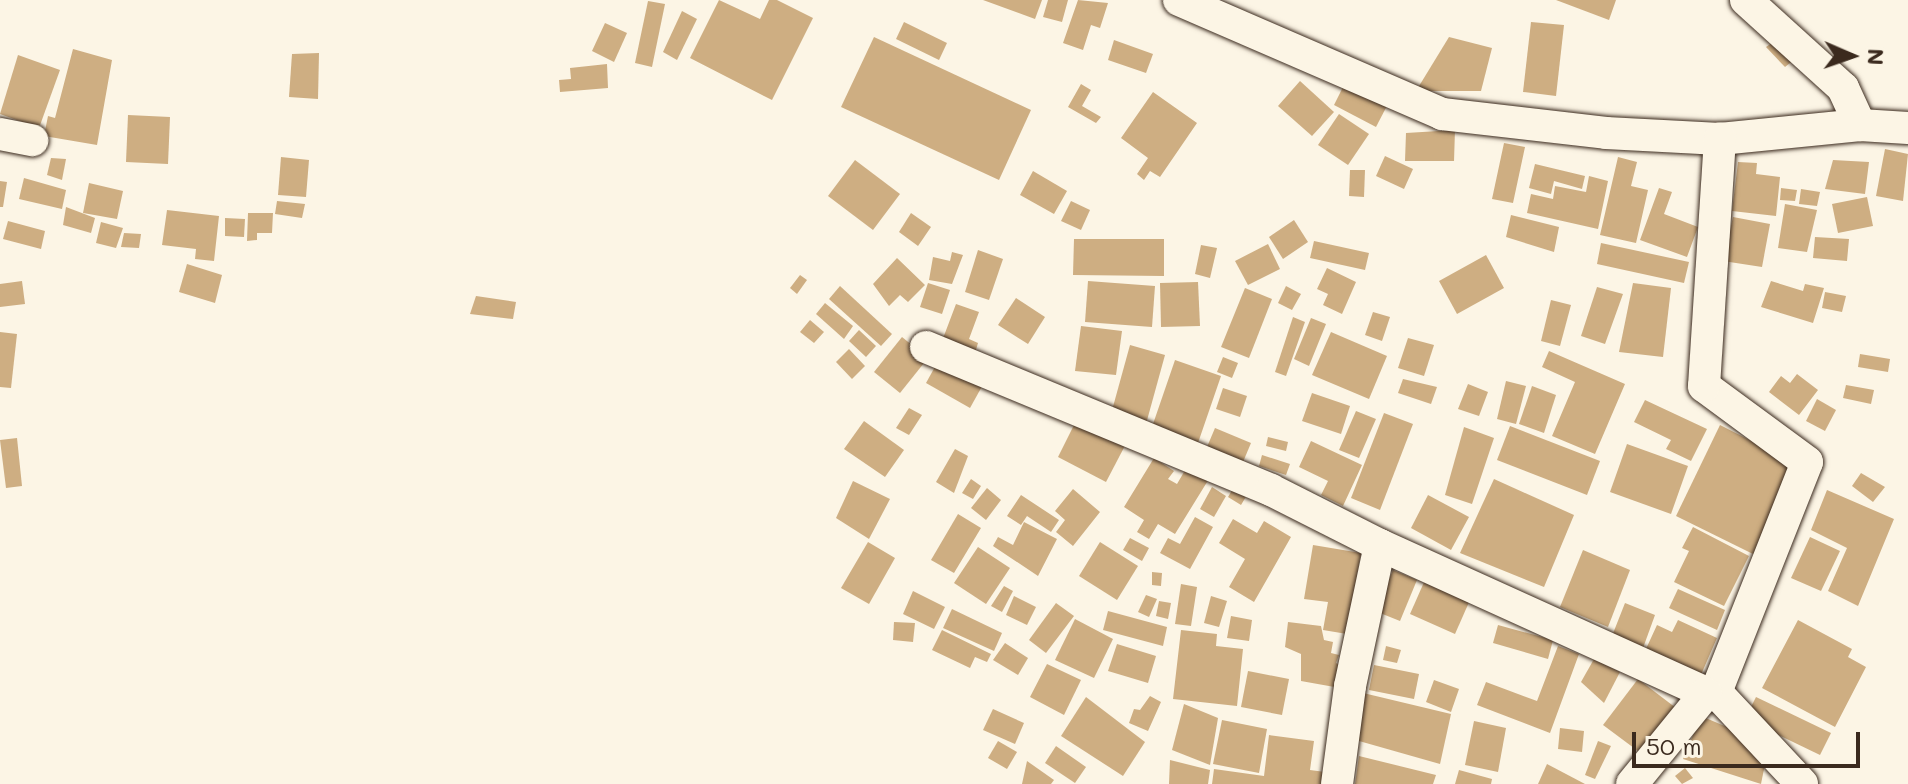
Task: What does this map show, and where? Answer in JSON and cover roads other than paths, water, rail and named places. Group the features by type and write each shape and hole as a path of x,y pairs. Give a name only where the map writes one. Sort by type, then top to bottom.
{"street":[{"path":"1179,0 1442,114 1606,133 1720,139 1860,125 1908,128"},
{"path":"1746,0 1843,88 1860,125"},
{"path":"0,134 32,140"},
{"path":"1632,784 1711,692 1807,462 1704,386 1720,139"},
{"path":"926,347 1271,490 1380,545 1711,692 1736,718 1776,750 1802,784"},
{"path":"1337,784 1350,686 1380,545"}]}
